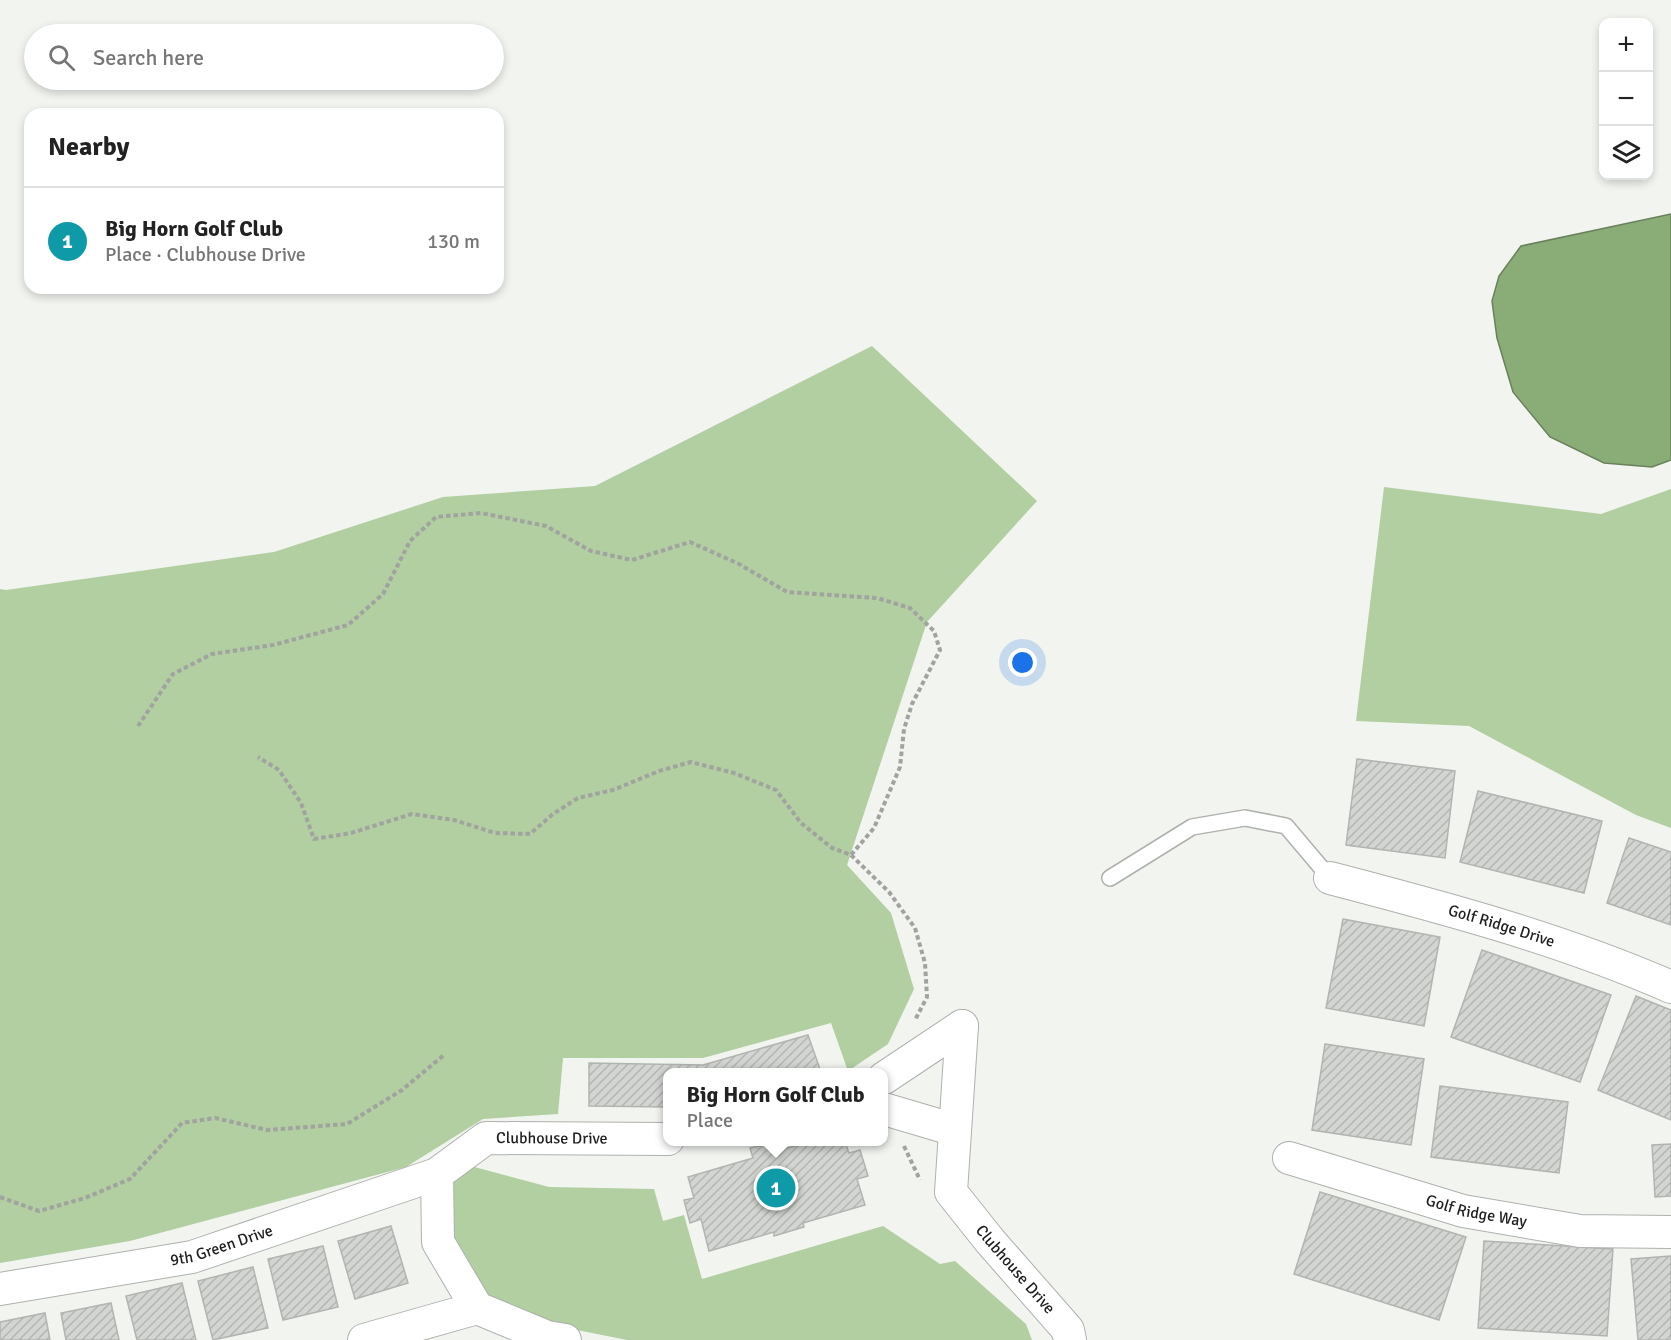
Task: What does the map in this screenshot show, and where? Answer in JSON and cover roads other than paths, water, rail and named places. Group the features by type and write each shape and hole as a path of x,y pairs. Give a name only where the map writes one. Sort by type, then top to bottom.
{"street":[{"name":"Golf Ridge Drive","path":"1330,878 1484,918 1671,987"},
{"name":"Clubhouse Drive","path":"888,1075 962,1026 951,1192 990,1241 1068,1330 1070,1340"},
{"path":"888,1110 955,1130"},
{"name":"Clubhouse Drive","path":"437,1174 486,1138 663,1139"},
{"name":"Golf Ridge Way","path":"1289,1158 1462,1211 1580,1231 1671,1232"},
{"path":"437,1174 438,1242 477,1308 547,1337 565,1340"},
{"name":"9th Green Drive","path":"0,1289 192,1257 437,1174"},
{"path":"364,1340 477,1308"}],"lane":[{"path":"1110,878 1192,827 1245,818 1286,825 1330,878"}],"place":[{"name":"Big Horn Golf Club","path":"776,1188"}]}
